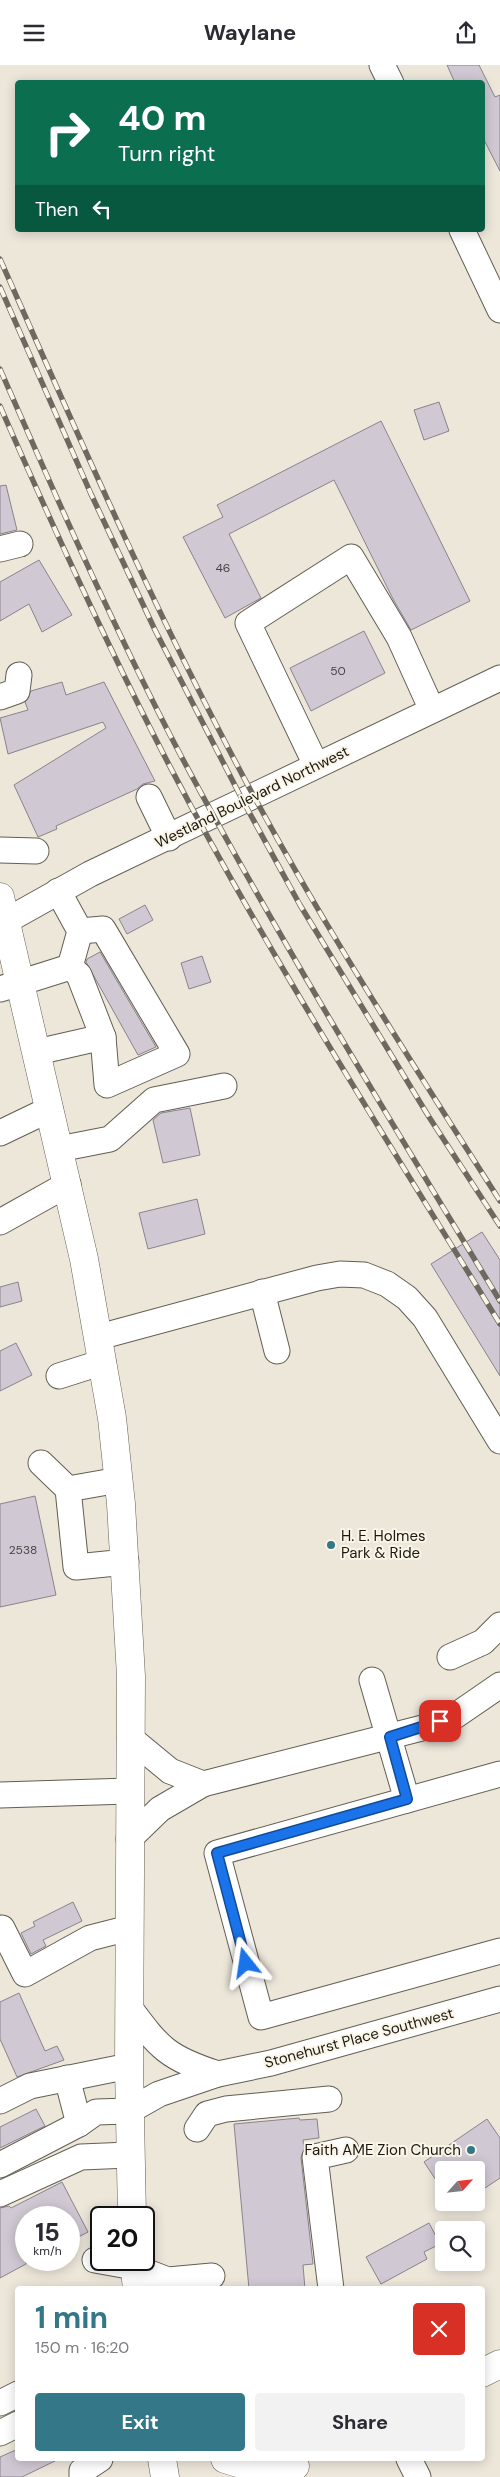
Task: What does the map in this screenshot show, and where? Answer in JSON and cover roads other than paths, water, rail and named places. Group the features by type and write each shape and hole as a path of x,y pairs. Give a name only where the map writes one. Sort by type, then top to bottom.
{"main road":[{"path":"4,923 10,986 37,1052 68,1183 101,1350 119,1480 126,1562 131,1676 129,1791 129,2155 131,2206"},
{"path":"485,2372 500,2364"},
{"path":"162,2461 165,2477"},
{"path":"232,2461 238,2463 303,2463"},
{"path":"270,2477 303,2463"}],"street":[{"path":"382,65 390,80"},
{"path":"463,232 500,310"},
{"path":"316,765 248,623 351,557 399,637 432,710"},
{"path":"0,697 17,691 19,675"},
{"name":"Westland Boulevard Northwest","path":"4,923 58,891 316,765 500,678"},
{"path":"149,797 169,838"},
{"path":"0,850 36,851"},
{"path":"58,891 80,931 70,967"},
{"path":"70,967 79,975 103,1037 107,1085 177,1054 103,929 80,931"},
{"path":"10,986 70,967"},
{"path":"37,1052 103,1037"},
{"path":"60,1149 110,1139 154,1100 224,1087"},
{"path":"0,1133 50,1109"},
{"path":"0,1222 68,1183"},
{"path":"58,1376 101,1350 262,1292 316,1277 340,1274 364,1275 387,1284 407,1298 425,1318 500,1441"},
{"path":"262,1292 277,1351"},
{"path":"41,1463 68,1489 76,1567 126,1562"},
{"path":"68,1489 119,1480"},
{"path":"450,1657 483,1642 500,1625"},
{"path":"372,1680 407,1799"},
{"path":"129,1839 160,1809 203,1784 426,1727 455,1715 500,1685"},
{"path":"130,1738 170,1771 203,1784"},
{"path":"500,1774 217,1853 261,2017 500,1951"},
{"path":"0,1795 129,1791"},
{"path":"2,1929 25,1974 90,1938 129,1928"},
{"name":"Stonehurst Place Southwest","path":"129,2111 159,2094 218,2075 271,2063 500,1999"},
{"path":"129,2007 162,2049 186,2064 218,2075"},
{"path":"0,2101 30,2086 129,2066"},
{"path":"67,2078 78,2124"},
{"path":"197,2129 208,2114 226,2109 330,2099"},
{"path":"0,2165 78,2124 96,2112 129,2111"},
{"path":"331,2286 315,2157 346,2150"},
{"path":"0,2194 81,2157 129,2155"},
{"path":"135,2272 168,2281 212,2276"},
{"path":"0,2403 15,2396"},
{"path":"0,2433 15,2426"},
{"path":"82,2477 82,2471 97,2461"},
{"path":"410,2461 418,2477"}],"railway":[{"path":"0,259 135,559 222,736 286,855 320,913 500,1201"},
{"path":"0,287 91,494 155,630 243,801 300,905 429,1117 500,1226"},
{"path":"0,369 109,612 180,754 296,962 500,1301"},
{"path":"0,406 101,628 166,759 205,831 286,974 500,1324"}],"place":[{"name":"H. E. Holmes Park & Ride","path":"331,1545"},
{"name":"Faith AME Zion Church","path":"471,2150"}]}
